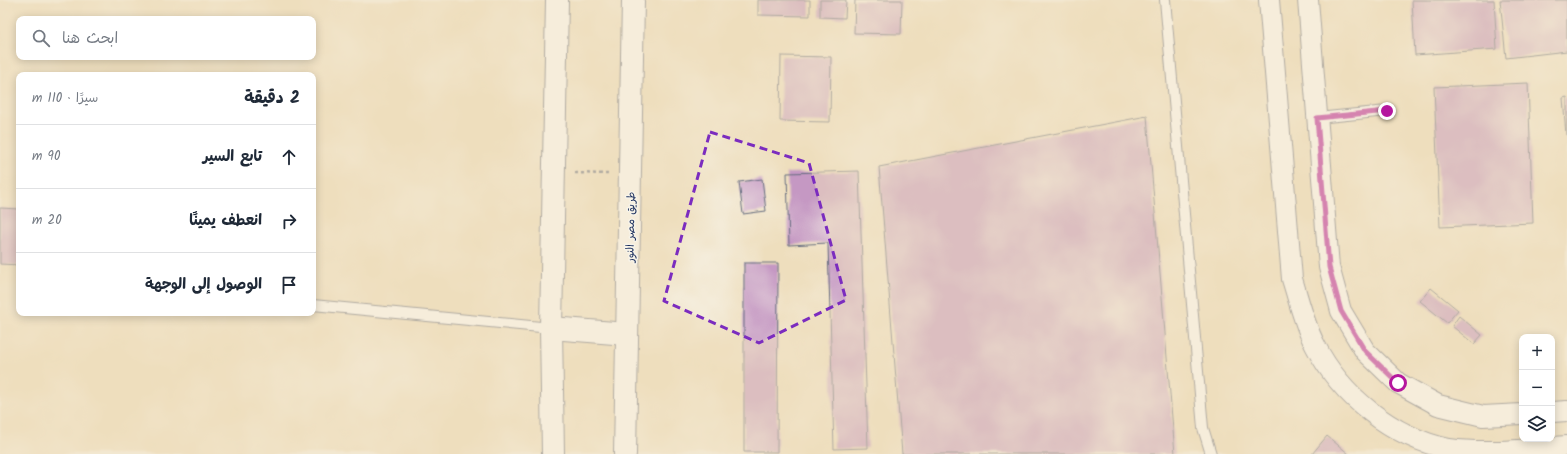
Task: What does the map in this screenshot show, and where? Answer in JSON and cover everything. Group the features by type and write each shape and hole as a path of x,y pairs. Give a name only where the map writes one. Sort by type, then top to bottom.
{"street":[{"path":"553,454 551,328 556,0"},
{"name":"طريق مصر النور","path":"625,454 633,0"},
{"path":"1269,0 1292,279 1302,314 1314,344 1333,376 1357,401 1385,422 1416,438 1450,449 1485,452 1567,446"},
{"path":"1308,0 1329,267 1341,311 1365,351 1398,383 1438,405 1483,416 1519,414"},
{"path":"551,328 627,334"},
{"path":"1555,412 1567,410"}],"lane":[{"path":"1165,0 1203,428 1211,454"},
{"path":"1317,118 1387,111"},
{"path":"316,305 551,328"}],"path":[{"path":"554,173 631,175"}],"highlighted area":[{"path":"710,132 809,163 846,300 759,343 664,301"}],"building":[{"path":"758,0 810,0 810,16 758,15"},
{"path":"820,0 846,0 845,18 820,17"},
{"path":"855,0 902,0 901,34 854,33"},
{"path":"1412,0 1494,0 1497,49 1415,55"},
{"path":"1500,0 1567,0 1567,51 1506,58"},
{"path":"781,56 831,57 830,122 780,121"},
{"path":"1528,83 1533,223 1440,227 1434,87"},
{"path":"1567,97 1567,135 1566,135 1563,98"},
{"path":"1147,116 1175,454 902,454 879,167"},
{"path":"859,171 868,448 834,449 828,243 789,245 787,173"},
{"path":"762,179 766,211 743,214 739,182"},
{"path":"0,208 16,209 16,265 0,264"},
{"path":"744,263 778,263 777,452 744,452"},
{"path":"1431,288 1458,310 1447,323 1420,301"},
{"path":"1459,316 1482,335 1474,344 1452,326"},
{"path":"1327,436 1349,454 1312,454"}],"route":[{"path":"1387,111 1317,118 1329,267 1341,311 1365,351 1398,383"}]}
